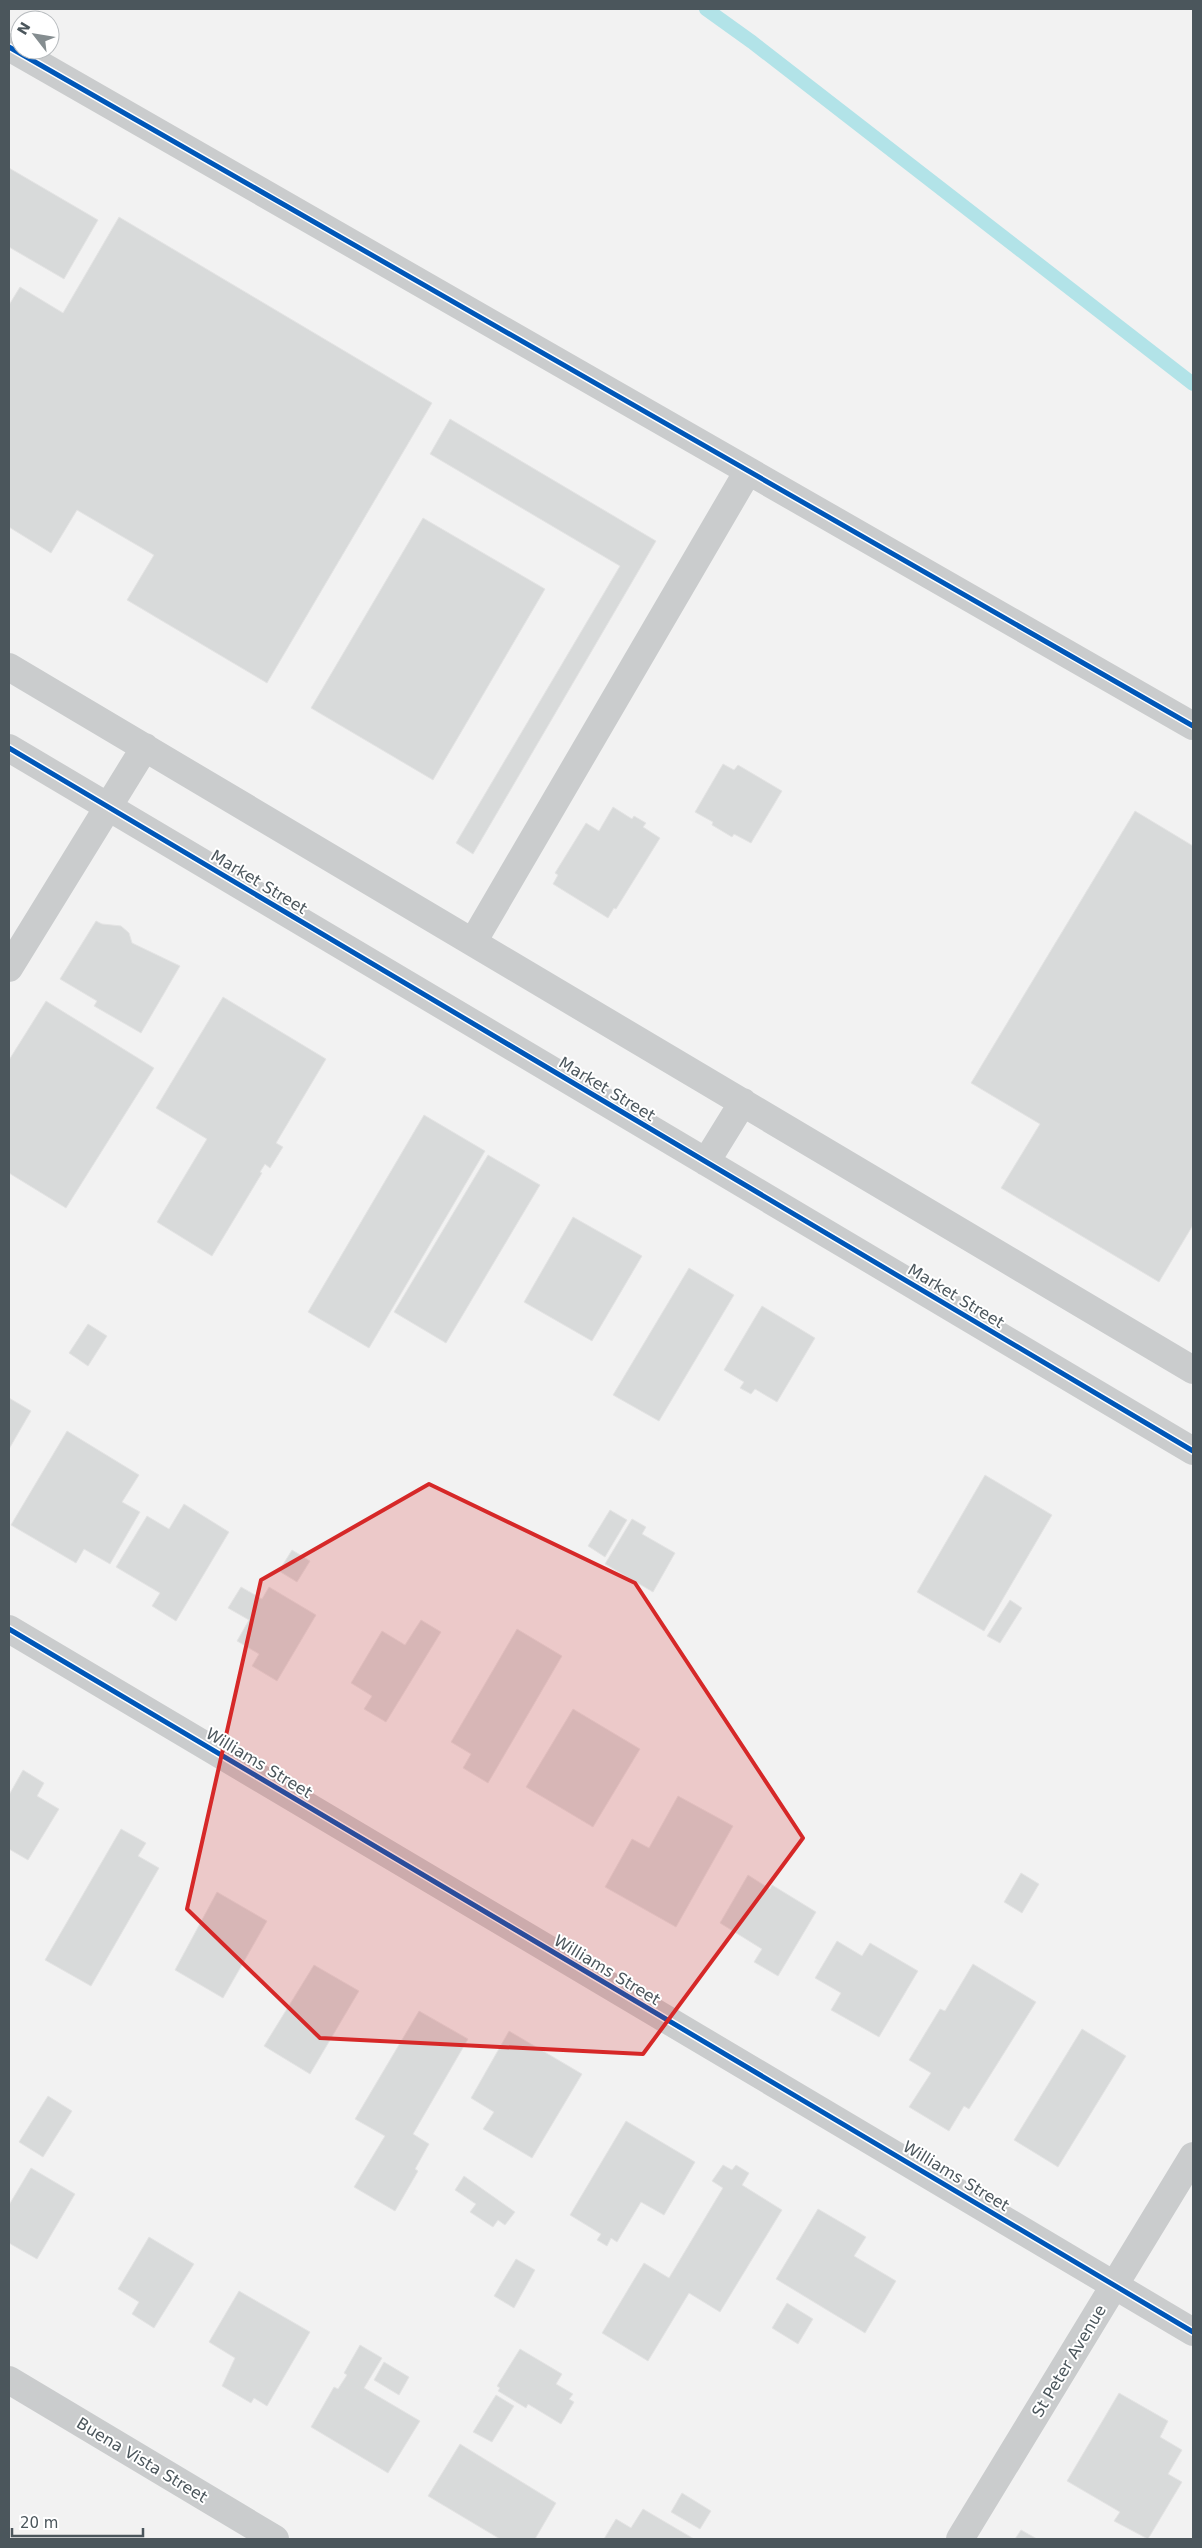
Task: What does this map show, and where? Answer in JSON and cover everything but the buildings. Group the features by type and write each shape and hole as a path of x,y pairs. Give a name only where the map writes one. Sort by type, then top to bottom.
{"street":[{"path":"9,47 1193,726"},
{"path":"473,942 748,471"},
{"path":"9,667 1193,1370"},
{"path":"9,968 144,747"},
{"name":"Market Street","path":"9,748 1193,1451"},
{"path":"706,1162 743,1102"},
{"name":"Williams Street","path":"9,1629 1193,2332"},
{"name":"St Peter Avenue","path":"960,2539 1193,2156"},
{"name":"Buena Vista Street","path":"9,2380 275,2539"}],"highlighted area":[{"path":"429,1484 635,1583 803,1838 643,2054 320,2038 187,1909 261,1580"}],"waterway":[{"path":"706,9 752,42 1193,384"}],"cycle path":[{"path":"9,47 1193,726"},
{"path":"9,748 1193,1451"},
{"path":"9,1629 1193,2332"}]}
